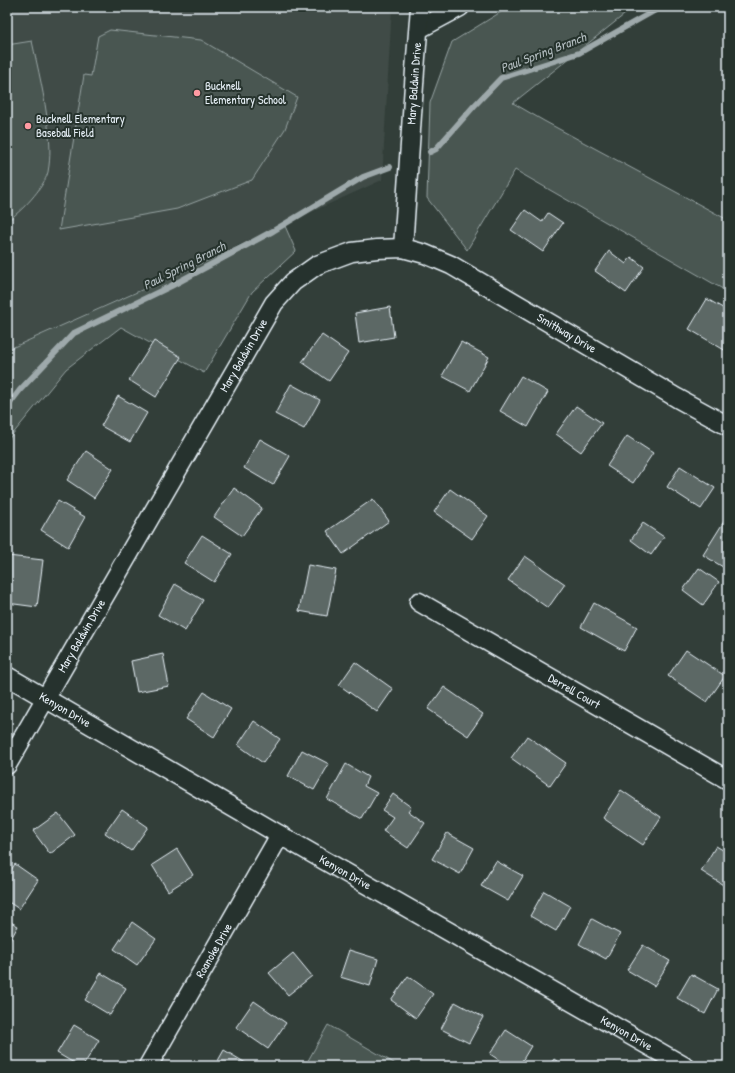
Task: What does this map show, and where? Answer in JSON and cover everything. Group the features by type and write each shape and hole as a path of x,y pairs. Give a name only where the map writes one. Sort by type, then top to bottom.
{"street":[{"path":"419,29 420,7"},
{"name":"Mary Baldwin Drive","path":"7,765 274,303 293,282 317,265 352,252 403,248 414,77 419,29 460,7"},
{"name":"Smithway Drive","path":"403,248 425,254 451,265 670,394 728,426"},
{"name":"Derrell Court","path":"419,602 728,780"},
{"name":"Kenyon Drive","path":"7,676 280,835 684,1066"},
{"name":"Roanoke Drive","path":"148,1066 280,835"}],"shaded area":[{"name":"Bucknell Elementary School","path":"7,7 392,7 382,180 7,350"},
{"path":"509,7 634,7 513,103 728,220 728,292 515,170 467,250 427,198 430,103 452,42"},
{"path":"110,30 201,40 297,97 285,129 252,180 177,209 59,230 84,75 91,76 98,36"},
{"name":"Bucknell Elementary Baseball Field","path":"32,41 47,115 50,143 49,166 46,178 37,192 19,212 7,221 7,45"},
{"path":"285,226 296,251 252,292 204,373 121,327 66,369 7,441 7,350"},
{"path":"328,1025 337,1030 399,1066 305,1066"}],"building":[{"path":"132,7 192,7 132,11"},
{"path":"525,210 542,222 548,213 563,223 543,252 511,230"},
{"path":"609,251 626,264 631,257 644,267 626,293 595,271"},
{"path":"707,299 728,311 728,347 726,351 689,329"},
{"path":"390,307 394,337 359,343 355,313"},
{"path":"322,335 348,353 329,381 302,362"},
{"path":"154,341 181,357 156,397 129,380"},
{"path":"461,342 489,357 470,391 442,376"},
{"path":"521,376 548,392 528,427 500,411"},
{"path":"291,384 320,400 304,429 275,414"},
{"path":"118,396 147,413 130,442 101,426"},
{"path":"576,406 602,423 581,452 556,434"},
{"path":"627,436 653,453 633,483 607,466"},
{"path":"260,439 290,456 273,485 244,468"},
{"path":"86,451 113,469 94,498 67,480"},
{"path":"680,466 715,488 701,509 667,487"},
{"path":"234,488 262,508 242,536 214,517"},
{"path":"450,489 488,516 472,539 434,512"},
{"path":"373,499 389,521 343,554 327,531"},
{"path":"58,501 85,517 68,547 41,530"},
{"path":"728,515 728,570 703,555"},
{"path":"643,523 664,537 651,555 631,540"},
{"path":"202,535 232,554 214,582 184,563"},
{"path":"8,556 43,560 37,607 7,603"},
{"path":"525,556 565,584 548,608 508,580"},
{"path":"308,565 336,570 327,616 299,611"},
{"path":"699,568 719,582 703,605 683,590"},
{"path":"175,584 203,600 185,631 158,615"},
{"path":"594,603 637,627 624,651 581,627"},
{"path":"686,650 725,676 707,702 668,676"},
{"path":"163,654 169,686 137,692 131,661"},
{"path":"355,662 393,689 377,712 339,685"},
{"path":"444,687 483,714 468,736 428,709"},
{"path":"204,692 231,709 214,737 186,719"},
{"path":"254,721 280,739 263,763 238,745"},
{"path":"527,736 566,763 550,786 511,758"},
{"path":"302,750 329,764 314,790 288,776"},
{"path":"346,764 368,777 364,786 377,793 362,819 327,799"},
{"path":"621,790 661,817 643,845 603,818"},
{"path":"393,794 411,807 408,811 425,823 408,848 383,831 393,817 382,810"},
{"path":"122,809 148,827 131,851 105,833"},
{"path":"58,813 75,835 50,854 33,831"},
{"path":"447,833 474,848 460,874 432,859"},
{"path":"716,846 728,853 728,888 701,871"},
{"path":"177,849 193,875 168,891 152,865"},
{"path":"496,861 523,876 508,901 481,886"},
{"path":"15,864 38,880 19,909 7,901 7,876"},
{"path":"544,891 570,906 556,931 530,916"},
{"path":"592,919 620,934 606,959 579,944"},
{"path":"7,920 18,926 7,946"},
{"path":"132,922 156,939 137,965 114,949"},
{"path":"643,945 670,961 654,986 627,970"},
{"path":"349,950 378,959 370,986 340,977"},
{"path":"293,953 312,976 288,995 269,973"},
{"path":"101,973 126,988 110,1015 85,1000"},
{"path":"691,974 718,989 705,1014 677,998"},
{"path":"408,976 433,994 416,1018 391,1000"},
{"path":"254,1001 286,1023 268,1049 236,1027"},
{"path":"455,1002 483,1017 469,1043 441,1029"},
{"path":"74,1025 99,1040 83,1066 79,1066 57,1053"},
{"path":"506,1030 531,1046 519,1066 508,1066 490,1054"},
{"path":"224,1050 249,1065 249,1066 215,1066"},
{"path":"554,1059 564,1066 549,1066"}],"waterway":[{"name":"Paul Spring Branch","path":"430,152 436,149 501,78 579,53 661,7"},
{"name":"Paul Spring Branch","path":"7,407 20,390 74,333 171,286 273,231 363,177 390,167"}],"place":[{"name":"Bucknell Elementary School","path":"197,93"},
{"name":"Bucknell Elementary Baseball Field","path":"28,126"}]}
